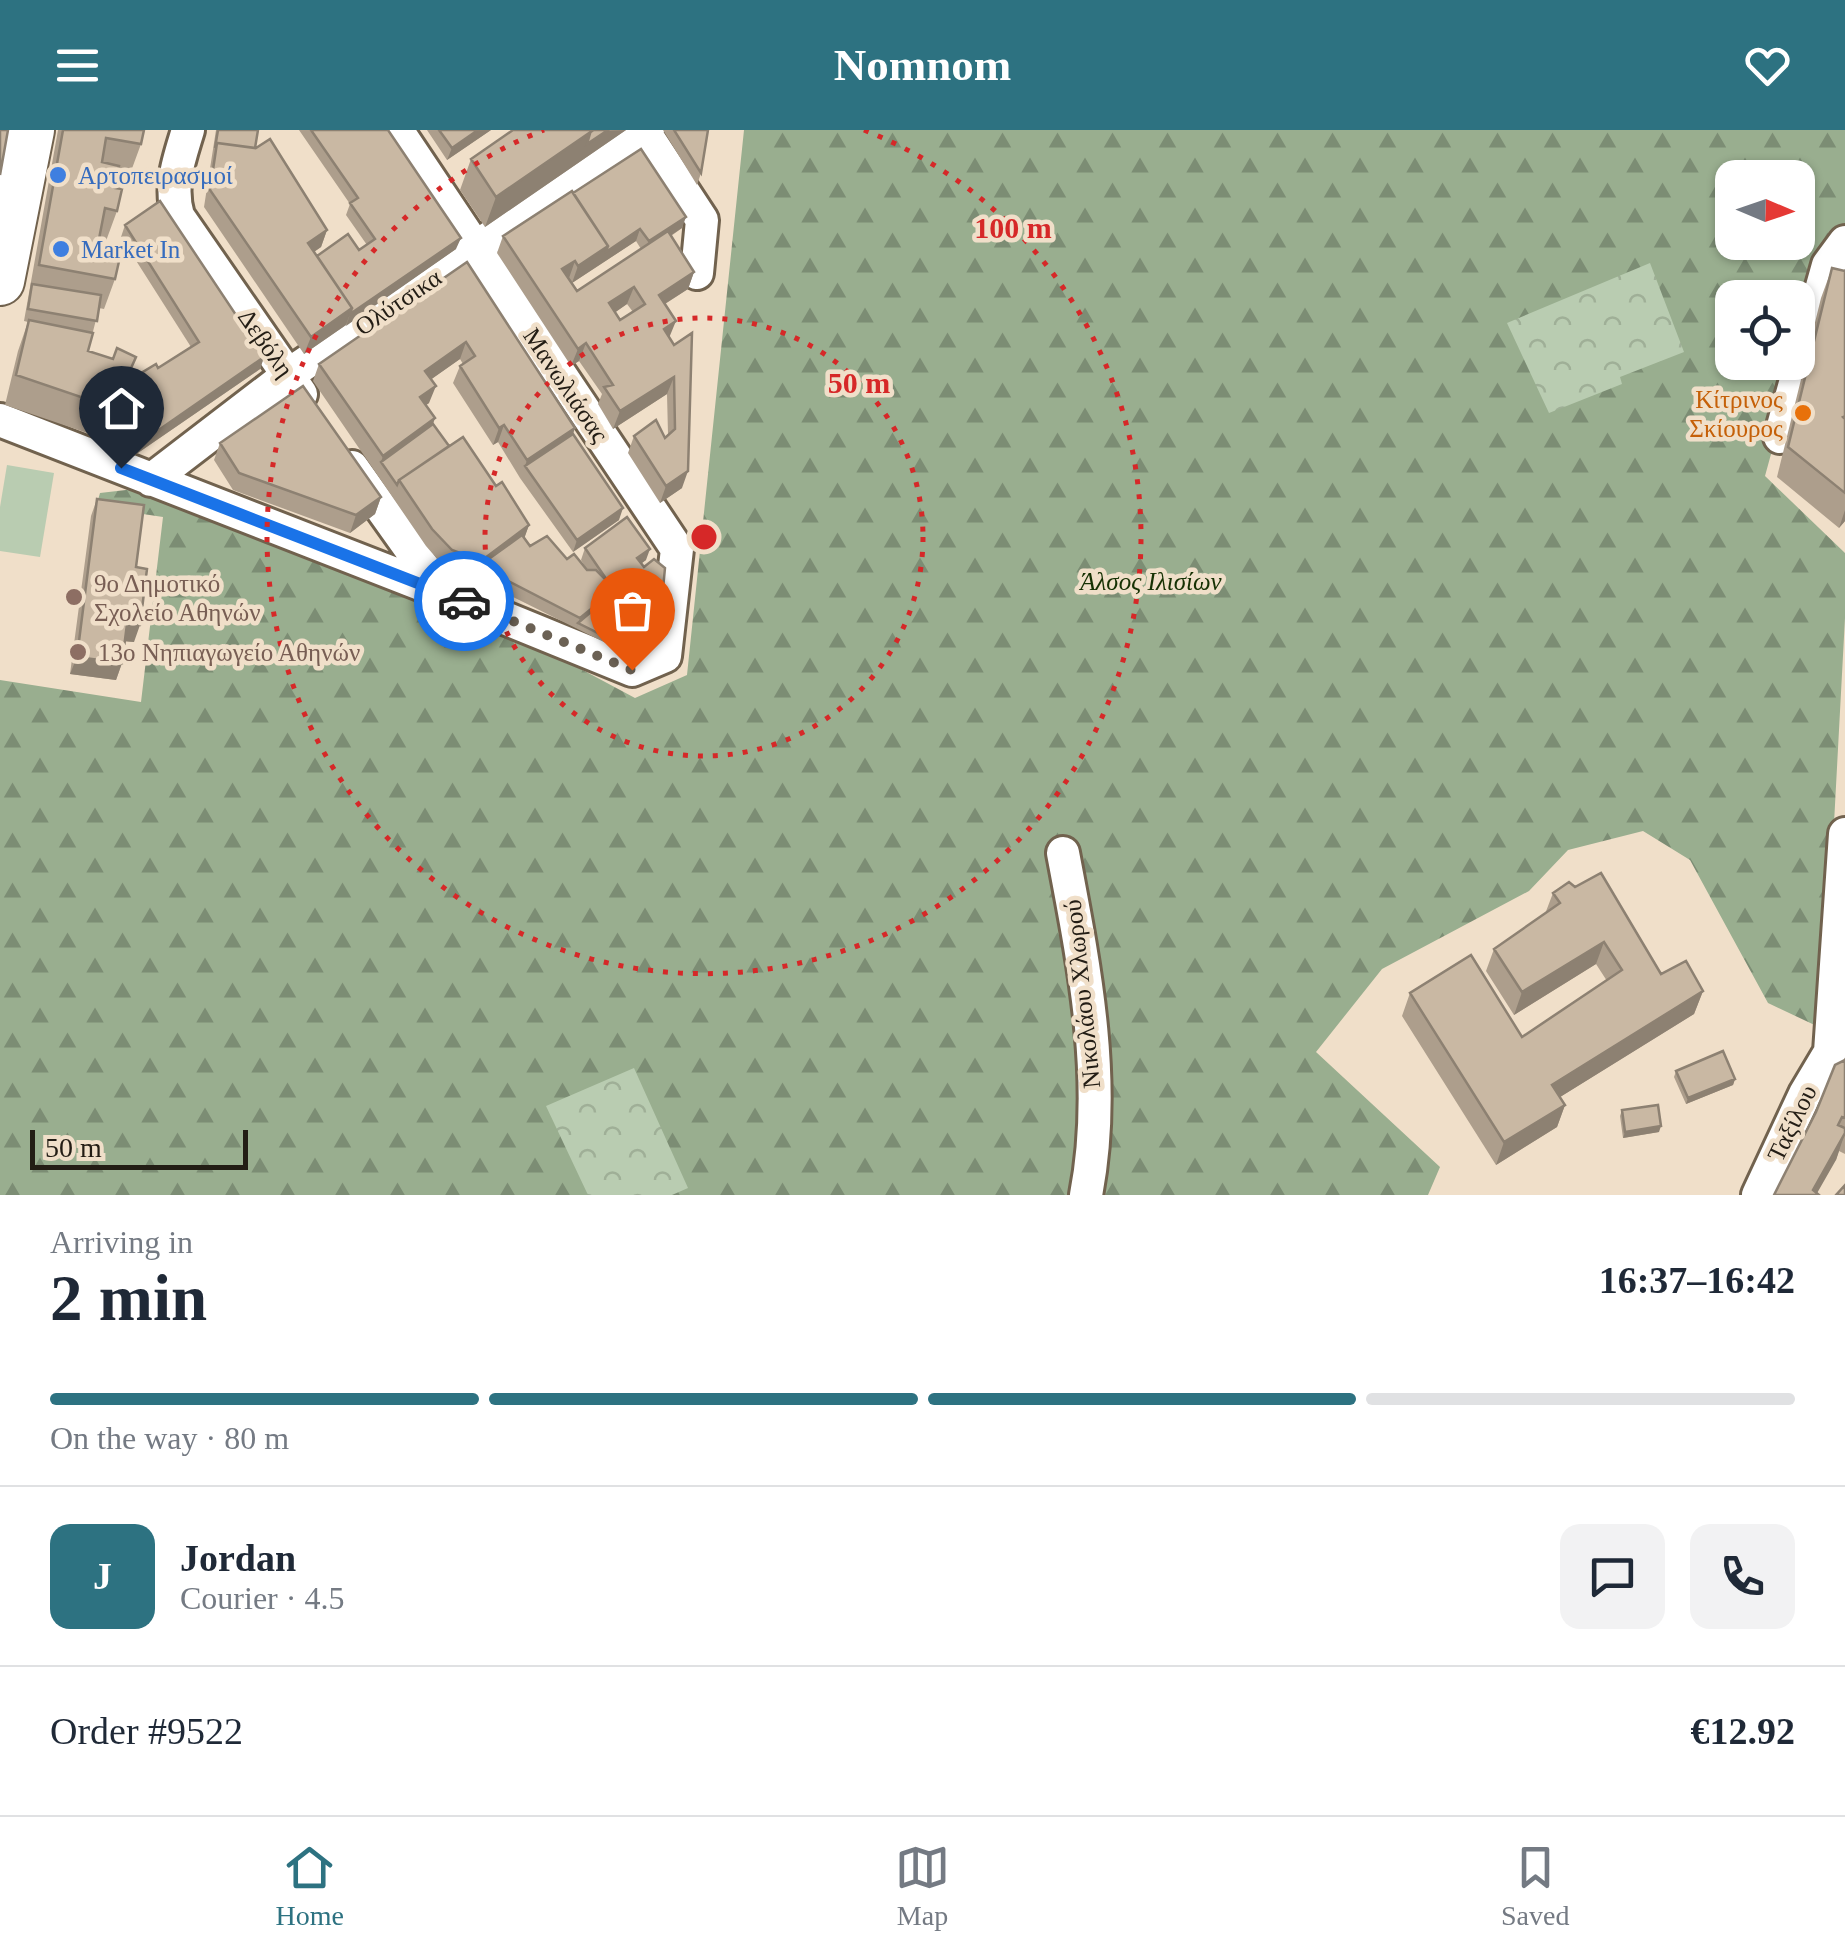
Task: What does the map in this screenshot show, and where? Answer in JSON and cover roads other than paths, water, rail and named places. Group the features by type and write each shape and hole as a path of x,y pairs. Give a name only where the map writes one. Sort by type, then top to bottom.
{"street":[{"path":"0,281 30,130"},
{"name":"Δεβόλη","path":"188,130 174,176 172,197 178,216 441,592"},
{"name":"Μανωλιάσας","path":"396,130 677,549 665,656 632,670 441,592"},
{"path":"645,131 702,220 697,273"},
{"name":"Ολύτσικα","path":"151,480 288,375 475,251 645,131"},
{"path":"1780,437 1840,262"},
{"path":"0,420 441,592"},
{"path":"1838,1058 1845,834"},
{"name":"Νικολάου Χλωρού","path":"1063,853 1079,935 1095,1068 1092,1169 1086,1195"},
{"name":"Ταξίλου","path":"1758,1195 1805,1094 1838,1058"}],"place":[{"name":"Αρτοπειρασμοί","path":"58,175"},
{"name":"Market In","path":"61,249"},
{"name":"Κίτρινος Σκίουρος","path":"1803,413"},
{"name":"9ο Δημοτικό Σχολείο Αθηνών","path":"74,597"},
{"name":"13ο Νηπιαγωγείο Αθηνών","path":"78,652"}],"park label":[{"name":"Άλσος Ιλισίων","path":"1151,581"}]}
